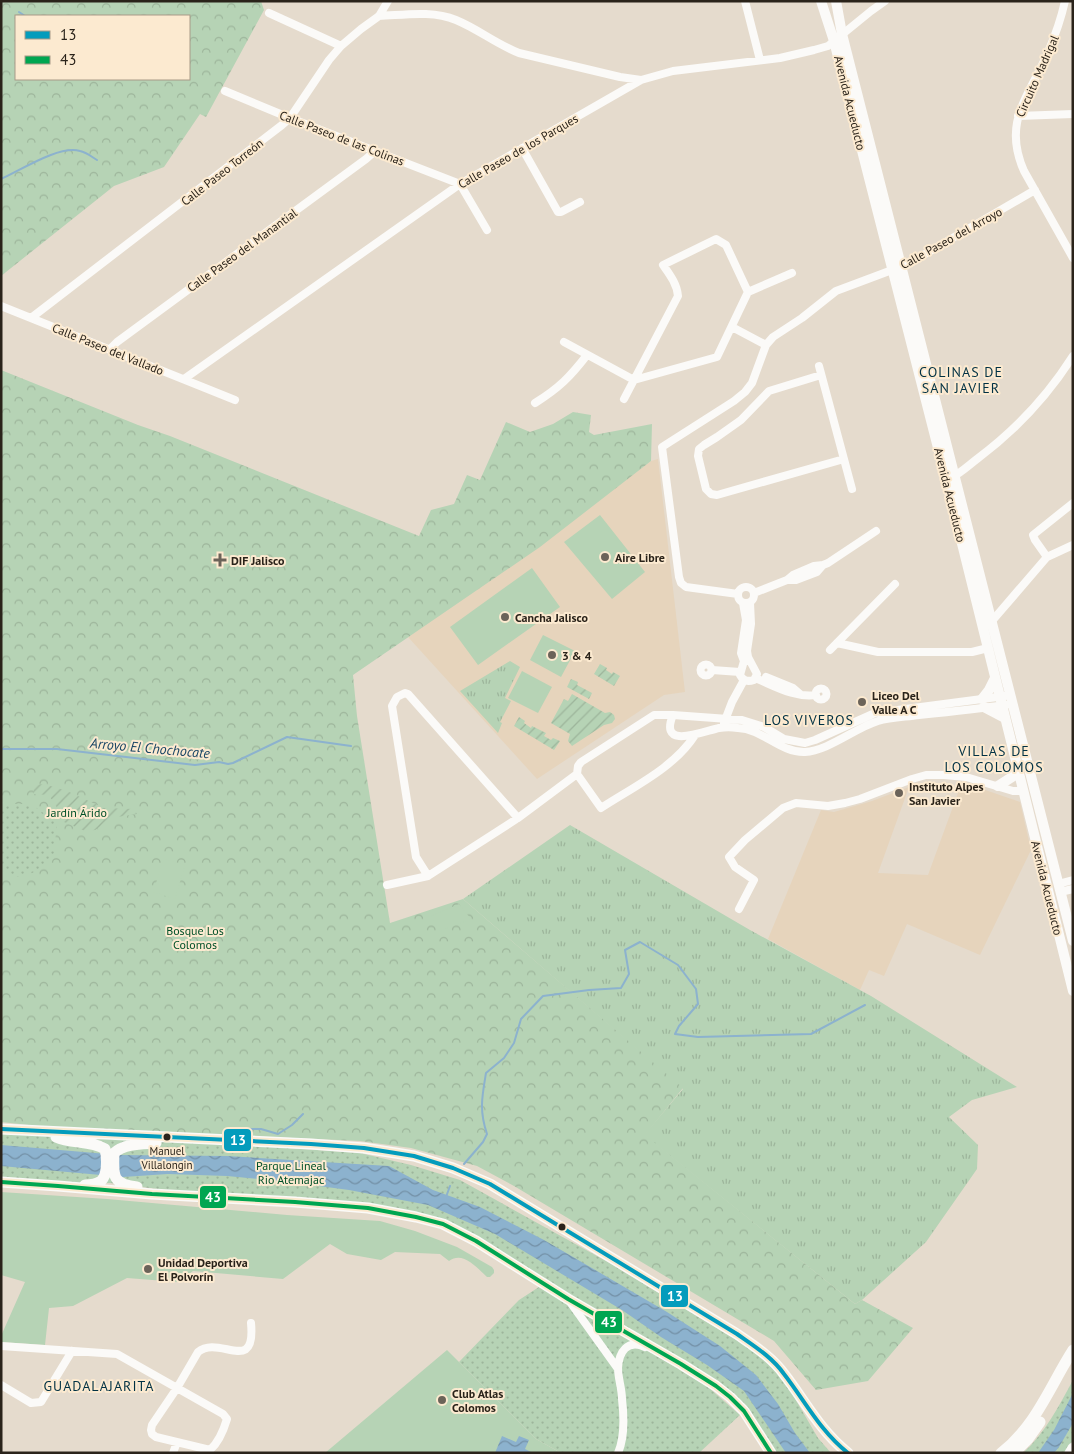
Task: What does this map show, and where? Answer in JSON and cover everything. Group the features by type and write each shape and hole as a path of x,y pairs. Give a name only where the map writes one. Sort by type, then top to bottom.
{"main road":[{"name":"Avenida Acueducto","path":"821,1 838,38 897,268 950,478 984,635 1073,990"},
{"name":"Avenida Acueducto","path":"836,1 838,38"},
{"name":"Avenida Acueducto","path":"950,478 992,621 1073,942"},
{"path":"984,635 995,633"},
{"path":"995,678 983,703 1005,718"},
{"path":"998,786 1012,777 1017,768"},
{"path":"1,1130 364,1148 414,1156 453,1168 490,1184 531,1208 758,1348 784,1374 825,1432 848,1453"},
{"path":"46,1132 63,1140 92,1144 105,1149 106,1169 101,1181 87,1186 58,1186"},
{"path":"178,1138 118,1149 114,1153 114,1176 125,1185 157,1189 193,1197"},
{"path":"1,1182 368,1208 443,1224 476,1241 568,1300 716,1386 744,1411 771,1453"},
{"path":"1001,1453 1029,1426 1073,1350"},
{"path":"1059,1375 1073,1358"},
{"path":"1014,1453 1028,1439 1038,1425 1061,1381 1073,1364"},
{"path":"798,1394 802,1406 820,1435 837,1453"},
{"path":"1070,1453 1073,1448"}],"street":[{"name":"Calle Paseo Torreón","path":"31,318 290,118 329,60 360,29 379,16 388,1"},
{"path":"745,1 760,60"},
{"name":"Calle Paseo de los Parques","path":"184,379 460,184 641,80 673,71 760,60 807,52 828,46 886,1"},
{"name":"Circuito Madrigal","path":"1065,1 1048,53 1018,116 1016,141 1018,157 1073,258"},
{"path":"269,13 341,46"},
{"path":"379,16 422,14 440,16 456,20 519,53 620,77 641,80"},
{"name":"Calle Paseo de las Colinas","path":"225,91 460,184"},
{"path":"1018,116 1073,114"},
{"path":"522,148 558,212 580,202"},
{"name":"Calle Paseo del Manantial","path":"110,349 375,151"},
{"path":"460,184 487,230"},
{"name":"Calle Paseo del Arroyo","path":"738,594 686,587 680,583 662,447 745,392 766,345 777,334 802,318 836,291 908,264 1035,190"},
{"path":"624,399 678,296 678,290 664,265 716,239 726,245 748,292"},
{"path":"564,342 634,380 717,357 748,292 792,274"},
{"name":"Calle Paseo del Vallado","path":"1,306 235,400"},
{"path":"732,327 766,345"},
{"path":"535,403 554,391 572,375 587,355"},
{"path":"950,478 993,448 1012,431 1046,394 1073,356"},
{"path":"818,366 852,490"},
{"path":"821,375 769,391 741,420 704,444 699,449 698,456 706,489 711,494 717,495 844,459"},
{"path":"749,386 763,397"},
{"path":"1047,557 1033,535 1073,503"},
{"path":"754,593 787,580 796,580 817,572 822,565 828,563 876,530"},
{"path":"992,621 1047,557 1073,545"},
{"path":"830,650 894,584"},
{"path":"746,587 754,593 753,600 746,603 740,601 738,594 742,588 746,587"},
{"path":"746,603 752,624 747,650 756,676"},
{"path":"725,728 744,678 742,653 746,603"},
{"path":"837,643 878,652 972,652 988,648"},
{"path":"712,670 744,678 756,676 794,688 800,694 816,696"},
{"path":"428,876 416,857 392,706 397,696 405,693 408,694 518,818"},
{"path":"695,735 688,746 662,770 601,808 578,774 578,766 582,762 654,715 742,720 756,723 784,739 805,743 875,713 906,708 983,703 1012,699"},
{"path":"672,715 670,729 673,734 680,737 725,728 740,728 752,730 794,751 805,752 817,750 878,721 983,703"},
{"path":"906,708 907,717"},
{"path":"832,733 836,740"},
{"path":"387,885 428,876 518,818 578,774"},
{"path":"739,909 754,880 735,867 729,857 745,840 783,808 796,803 828,806 845,804 912,779 926,776 966,777 1013,791 1023,791"},
{"path":"1059,888 1073,880"},
{"path":"1059,888 1073,889"},
{"path":"568,1300 618,1369"},
{"path":"1,1346 117,1354 178,1388 224,1414 227,1419 226,1424 210,1450 156,1437 152,1434 152,1425 178,1388 198,1352 206,1348 215,1348 242,1352 250,1345 252,1334 250,1323"},
{"path":"618,1453 622,1441 623,1419 618,1369 623,1351 633,1344 639,1345 681,1364"},
{"path":"3,1389 31,1403 41,1402 72,1351"},
{"path":"173,1453 177,1442"}],"shaded area":[{"path":"658,459 685,692 664,695 537,779 408,637 651,461"},
{"path":"962,782 1020,802 1031,850 980,955 907,924 884,976 869,970 860,990 768,939 821,810 834,812 872,801 909,787 878,873 928,875"}],"green space":[{"path":"1,1 261,1 264,10 206,117 200,114 164,167 114,186 1,276"},
{"name":"Bosque Los Colomos","path":"1,370 419,536 431,510 454,504 467,475 480,480 506,422 530,432 553,424 573,412 591,415 589,432 594,435 652,424 651,461 540,547 353,675 357,716 390,923 463,899 683,1088 645,1135 855,1304 862,1300 913,1328 868,1381 816,1390 774,1341 514,1186 477,1166 411,1148 360,1141 47,1127 1,1122"},
{"name":"Aire Libre","path":"600,515 645,572 612,599 564,542"},
{"name":"Cancha Jalisco","path":"532,568 560,607 478,665 450,627"},
{"name":"3 & 4","path":"543,635 575,651 561,677 530,660"},
{"path":"510,661 520,667 505,698 511,701 500,722 502,723 498,733 460,691"},
{"path":"600,664 612,674 613,672 620,676 614,686 594,674"},
{"path":"522,671 552,687 538,713 508,698"},
{"path":"571,679 578,682 577,685 592,693 589,699 567,687"},
{"path":"572,694 605,713 610,712 614,715 615,719 612,723 604,725 572,746 568,741 570,734 551,723 564,699 568,701"},
{"path":"519,717 531,728 532,726 546,733 544,736 551,740 553,738 560,741 554,750 514,726"},
{"name":"Jardín Árido","path":"44,784 67,791 104,808 134,809 137,814 117,817 95,830 85,831 64,822 54,802 48,795 34,794 33,785"},
{"path":"9,804 31,804 57,823 54,853 48,865 22,878 1,870 1,811"},
{"path":"570,825 750,930 871,996 1017,1087 972,1100 949,1117 978,1145 977,1169 926,1242 862,1300 855,1304 644,1135 683,1089 463,899"},
{"path":"164,859 185,865 175,899 153,892"},
{"path":"459,904 471,919 440,931 431,916"},
{"name":"Parque Lineal Rio Atemajac","path":"1,1134 186,1141 360,1153 411,1165 460,1180 606,1261 756,1352 783,1378 818,1438 831,1453 774,1453 741,1403 429,1217 110,1183 63,1184 1,1179"},
{"name":"Unidad Deportiva El Polvorín","path":"1,1192 380,1221 415,1231 457,1247 492,1267 494,1273 487,1277 464,1259 454,1258 449,1261 440,1254 395,1252 381,1260 347,1254 330,1244 283,1279 193,1271 178,1282 127,1278 73,1306 49,1308 45,1345 1,1342 1,1336 25,1282 1,1275"},
{"path":"542,1285 708,1387 740,1415 699,1453 561,1453 536,1439 459,1362 519,1300"},
{"name":"Club Atlas Colomos","path":"447,1350 536,1439 561,1453 325,1453"},
{"path":"1073,1380 1073,1440 1065,1453 1023,1453 1045,1428"}],"water":[{"path":"1,1145 119,1155 227,1156 389,1166 433,1190 480,1207 544,1240 667,1312 720,1346 756,1375 778,1404 795,1433 810,1453 786,1453 744,1391 707,1365 622,1310 495,1234 428,1205 349,1190 227,1176 168,1174 123,1177 1,1166"},
{"path":"1073,1393 1073,1423 1059,1447 1054,1453 1038,1453 1054,1430"},
{"path":"502,1436 516,1442 519,1436 529,1440 525,1449 533,1453 495,1453"}],"waterway":[{"path":"19,12 24,15"},
{"path":"1,179 40,159 71,150 87,153 97,160"},
{"name":"Arroyo El Chochocate","path":"1,749 57,749 195,765 219,762 233,763 287,737 351,746"},
{"path":"464,1164 483,1142 487,1134 482,1110 486,1073 504,1058 514,1043 521,1019 543,996 621,988 629,974 625,950 640,942 678,965 696,989 698,1004 679,1026 675,1034 698,1037 811,1034 865,1005"},
{"path":"245,1129 261,1129 278,1134 292,1125 303,1114"},
{"path":"446,1197 450,1186"}],"transit line":[{"name":"13","path":"1,1129 364,1148 414,1156 453,1168 490,1184 756,1347 779,1368 829,1435 848,1453"},
{"name":"43","path":"1,1182 368,1208 443,1224 476,1241 568,1299 716,1386 744,1411 771,1453"}],"place":[{"name":"Aire Libre","path":"605,557"},
{"name":"DIF Jalisco","path":"220,560"},
{"name":"Cancha Jalisco","path":"505,617"},
{"name":"3 & 4","path":"552,655"},
{"name":"Liceo Del Valle A C","path":"862,702"},
{"name":"Instituto Alpes San Javier","path":"899,793"},
{"name":"Manuel Villalongin","path":"167,1137"},
{"name":"Unidad Deportiva El Polvorín","path":"148,1269"},
{"name":"Club Atlas Colomos","path":"442,1400"}],"district":[{"name":"COLINAS DE SAN JAVIER","path":"961,380"},
{"name":"LOS VIVEROS","path":"809,720"},
{"name":"VILLAS DE LOS COLOMOS","path":"994,760"},
{"name":"GUADALAJARITA","path":"99,1386"}]}
